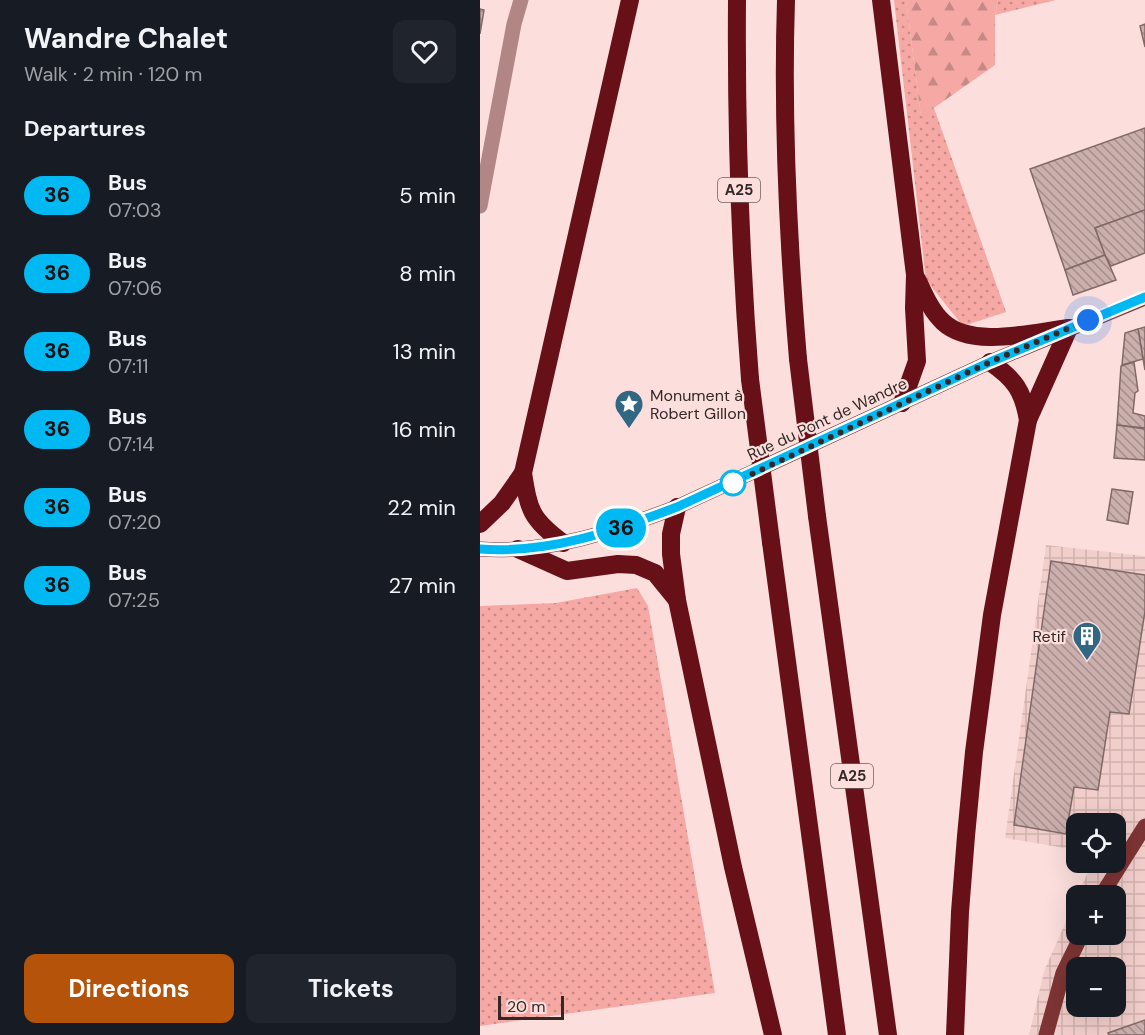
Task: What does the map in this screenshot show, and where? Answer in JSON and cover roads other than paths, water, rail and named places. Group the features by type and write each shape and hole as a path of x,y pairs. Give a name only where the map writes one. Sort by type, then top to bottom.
{"highway":[{"path":"563,543 541,527 533,514 528,503 523,473 630,0"},
{"name":"A25","path":"737,0 739,214 750,379 837,1035"},
{"name":"A25","path":"786,0 786,147 798,359 817,516 888,1035"},
{"path":"881,0 915,275 917,361 902,403"},
{"path":"915,275 933,311 942,322 961,333 987,338 1069,328"},
{"path":"955,1035 960,912 974,752 992,615 1028,420 1069,328"},
{"path":"990,362 1009,375 1017,386 1025,402 1028,420"},
{"path":"480,524 502,503 523,473"},
{"path":"677,507 671,534 671,554 677,600 733,867 772,1035"},
{"path":"518,549 567,570 618,564 636,565 655,573 677,600"}],"main road":[{"name":"Rue du Pont de Wandre","path":"480,549 518,549 563,543 628,526 677,507 990,362 1145,298"},
{"path":"1108,885 1145,826"},
{"path":"1046,1035 1063,973 1077,945"}],"street":[{"path":"480,206 514,24 521,0"}],"place":[{"name":"Monument à Robert Gillon","path":"629,430"},
{"name":"Retif","path":"1087,662"}]}
